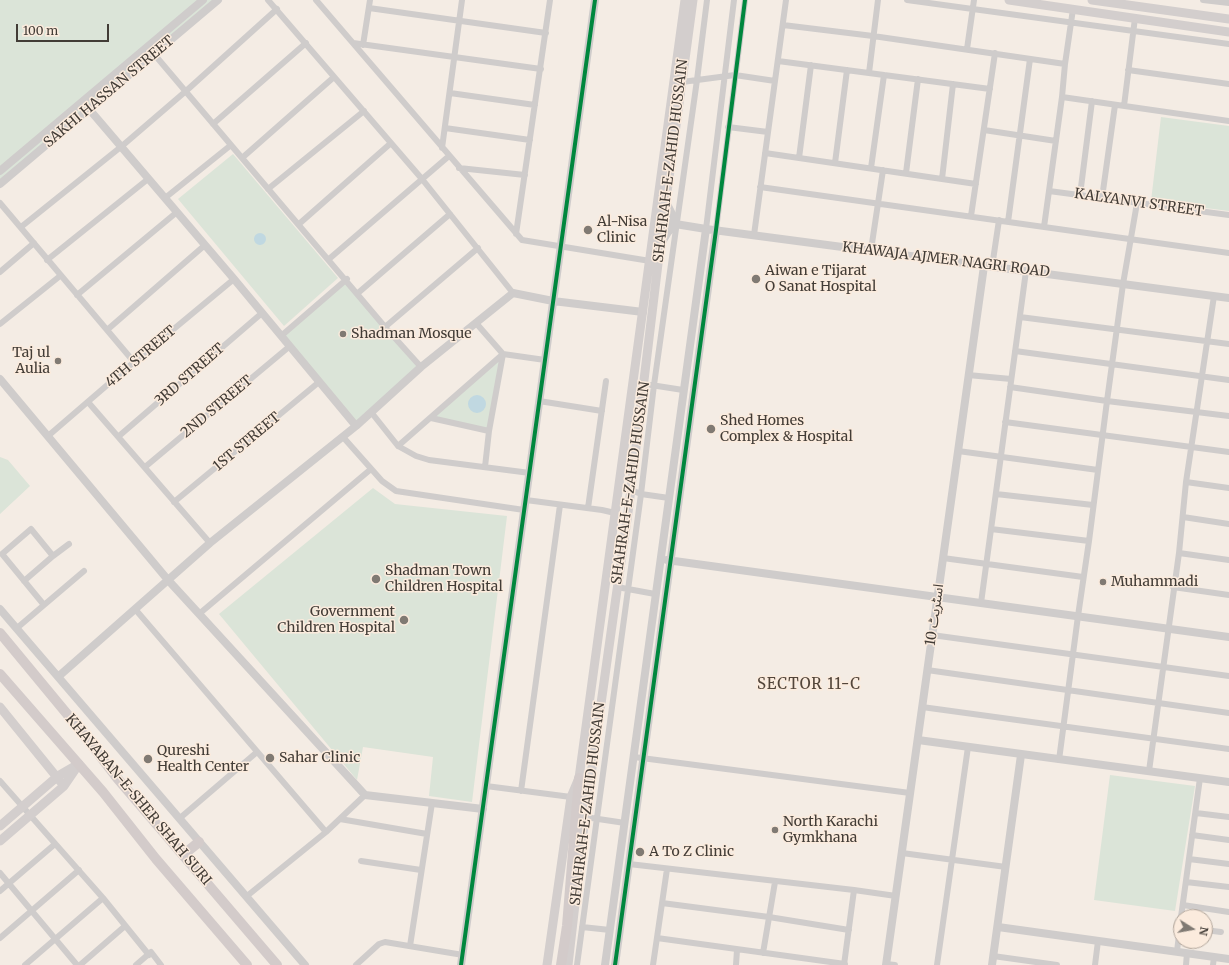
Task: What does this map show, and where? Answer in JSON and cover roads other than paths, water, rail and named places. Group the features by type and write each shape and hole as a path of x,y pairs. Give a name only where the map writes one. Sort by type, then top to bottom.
{"main road":[{"name":"SHAHRAH-E-ZAHID HUSSAIN","path":"547,965 571,797 579,778 685,0"},
{"name":"SHAHRAH-E-ZAHID HUSSAIN","path":"568,965 585,817 617,587 631,490 649,384 660,245 692,0"},
{"path":"1009,0 1229,32"},
{"path":"1092,0 1229,19"},
{"path":"616,502 630,505"},
{"name":"KHAYABAN-E-SHER SHAH SURI","path":"0,633 77,726 117,778 275,963"},
{"name":"KHAYABAN-E-SHER SHAH SURI","path":"0,674 103,792 156,859 247,965"},
{"path":"0,707 58,776 64,786"},
{"path":"0,826 58,776 79,764"},
{"path":"0,841 64,786 79,764"},
{"path":"561,965 567,926 579,778"},
{"path":"183,855 199,842"}],"street":[{"name":"SAKHI HASSAN STREET","path":"0,171 203,0"},
{"name":"SAKHI HASSAN STREET","path":"0,184 218,0"},
{"path":"268,0 422,179 513,293 553,301 643,312"},
{"path":"316,0 522,240 650,260"},
{"path":"363,45 370,0"},
{"path":"442,148 462,0"},
{"path":"516,234 550,0"},
{"path":"461,965 595,0"},
{"path":"578,965 641,494 649,384 677,224 707,0"},
{"path":"605,965 706,229 734,0"},
{"path":"615,965 716,230 745,0"},
{"path":"754,234 786,0"},
{"path":"869,73 878,0"},
{"path":"907,0 1229,44"},
{"path":"967,49 974,0"},
{"path":"1203,0 1229,3"},
{"path":"368,8 546,33"},
{"path":"21,227 122,146 277,9"},
{"path":"1044,227 1062,97 1065,64 1074,9"},
{"path":"1124,106 1135,18"},
{"path":"783,25 873,36 1065,64"},
{"path":"213,124 306,43"},
{"path":"353,43 541,69"},
{"path":"971,216 995,53"},
{"path":"154,54 230,145 421,367"},
{"path":"1008,222 1021,136 1030,59"},
{"path":"778,61 990,89"},
{"path":"799,158 811,65"},
{"path":"835,163 847,70"},
{"path":"1128,70 1229,84"},
{"path":"682,82 735,75 775,81"},
{"path":"871,168 884,75"},
{"path":"242,158 334,77"},
{"path":"906,173 918,79"},
{"path":"942,178 953,84"},
{"path":"450,93 535,105"},
{"path":"1062,97 1229,121"},
{"path":"1080,195 1092,101"},
{"path":"1102,198 1115,105"},
{"path":"89,109 122,146 148,179 356,426"},
{"path":"268,189 364,111"},
{"path":"728,127 768,132"},
{"path":"445,128 530,140"},
{"path":"984,130 1056,141"},
{"path":"299,224 391,143"},
{"path":"165,198 230,145"},
{"path":"765,153 976,184"},
{"path":"329,259 449,156"},
{"path":"459,168 525,175"},
{"path":"871,250 884,170"},
{"path":"48,260 148,179"},
{"path":"760,187 1229,253"},
{"path":"660,188 665,202 677,224"},
{"name":"KALYANVI STREET","path":"1049,191 1229,215"},
{"path":"0,203 134,362"},
{"path":"1059,760 1123,284 1137,203"},
{"path":"77,296 177,212"},
{"path":"358,293 450,214"},
{"path":"992,267 999,220"},
{"name":"KHAWAJA AJMER NAGRI ROAD","path":"663,222 706,229 754,234 1229,298"},
{"path":"649,272 660,245 668,232 677,224"},
{"path":"0,272 34,243"},
{"path":"107,330 205,246"},
{"path":"385,326 478,248"},
{"name":"اسٹریٹ 10","path":"889,965 896,896 984,266"},
{"path":"981,603 1026,271"},
{"path":"0,324 60,276"},
{"path":"281,336 346,279"},
{"name":"4TH STREET","path":"48,436 134,362 234,280"},
{"path":"59,676 210,543 343,437 421,367 513,293"},
{"path":"1149,771 1164,667 1173,587 1179,553 1186,482 1214,296"},
{"name":"3RD STREET","path":"119,436 262,313"},
{"path":"1020,317 1229,344"},
{"path":"476,323 503,354 545,360"},
{"name":"2ND STREET","path":"145,467 290,346"},
{"path":"1015,351 1229,380"},
{"path":"398,446 503,354"},
{"path":"485,467 489,432 503,354"},
{"path":"968,374 1011,379"},
{"path":"0,379 168,580 365,795 483,809"},
{"path":"588,508 606,381"},
{"name":"1ST STREET","path":"174,502 319,382"},
{"path":"649,384 683,390"},
{"path":"1010,387 1229,416"},
{"path":"539,401 602,411"},
{"path":"88,402 210,543"},
{"path":"370,412 398,446 416,456 530,473"},
{"path":"431,418 489,432"},
{"path":"1005,422 1229,452"},
{"path":"343,437 382,481 396,491 524,510"},
{"path":"958,451 1098,470"},
{"path":"199,614 371,469"},
{"path":"1186,482 1229,488"},
{"path":"631,490 641,494 669,498"},
{"path":"996,494 1093,506"},
{"path":"526,500 615,513"},
{"path":"521,791 560,505"},
{"path":"1183,518 1229,524"},
{"path":"44,605 2,554 31,529 53,556"},
{"path":"991,529 1089,541"},
{"path":"24,580 69,544"},
{"path":"1179,553 1229,560"},
{"path":"943,558 1083,577"},
{"path":"660,559 1229,637"},
{"path":"17,628 84,571"},
{"path":"617,587 655,594"},
{"path":"1173,587 1229,595"},
{"path":"0,609 59,676 305,965"},
{"path":"135,609 326,832"},
{"path":"932,635 1229,676"},
{"path":"927,670 1229,713"},
{"path":"922,707 1229,749"},
{"path":"918,740 1229,782"},
{"path":"938,965 968,747"},
{"path":"180,818 257,752"},
{"path":"992,965 1021,755"},
{"path":"634,757 910,793"},
{"path":"1182,909 1200,778"},
{"path":"0,781 29,816 103,898 149,955"},
{"path":"486,786 571,797"},
{"path":"246,896 326,832 365,795"},
{"path":"410,946 432,803"},
{"path":"1196,813 1229,817"},
{"path":"585,817 625,823"},
{"path":"340,819 427,834"},
{"path":"1192,835 1229,840"},
{"path":"0,891 54,844"},
{"path":"902,853 1006,867"},
{"path":"1189,859 1229,864"},
{"path":"361,861 422,870"},
{"path":"629,864 896,896"},
{"path":"653,965 667,869"},
{"path":"0,938 78,870"},
{"path":"0,873 77,965"},
{"path":"763,953 775,882"},
{"path":"1186,882 1229,887"},
{"path":"657,938 844,965 854,890"},
{"path":"25,965 103,898"},
{"path":"662,903 769,917 849,930"},
{"path":"1183,905 1229,912"},
{"path":"80,965 125,926"},
{"path":"582,927 610,930"},
{"path":"998,927 1187,953 1213,961 1229,959"},
{"path":"1213,931 1221,932"},
{"path":"1095,965 1098,941"},
{"path":"356,965 385,942 463,955"},
{"path":"736,965 737,950"},
{"path":"136,965 151,952 161,965"},
{"path":"1186,965 1187,953"},
{"path":"993,956 1057,965"}],"water":[{"path":"260,233 264,235 266,239 264,243 260,245 256,243 254,239 256,235"},
{"path":"477,395 483,398 486,404 483,410 477,413 471,410 468,404 471,398"}],"place":[{"name":"Al-Nisa Clinic","path":"588,230"},
{"name":"Aiwan e Tijarat O Sanat Hospital","path":"756,279"},
{"name":"Shadman Mosque","path":"343,334"},
{"name":"Taj ul Aulia","path":"58,361"},
{"name":"Shed Homes Complex & Hospital","path":"711,429"},
{"name":"Shadman Town Children Hospital","path":"376,579"},
{"name":"Muhammadi","path":"1103,582"},
{"name":"Government Children Hospital","path":"404,620"},
{"name":"Sahar Clinic","path":"270,758"},
{"name":"Qureshi Health Center","path":"148,759"},
{"name":"North Karachi Gymkhana","path":"775,830"},
{"name":"A To Z Clinic","path":"640,852"}],"district":[{"name":"SECTOR 11-C","path":"809,685"}]}
